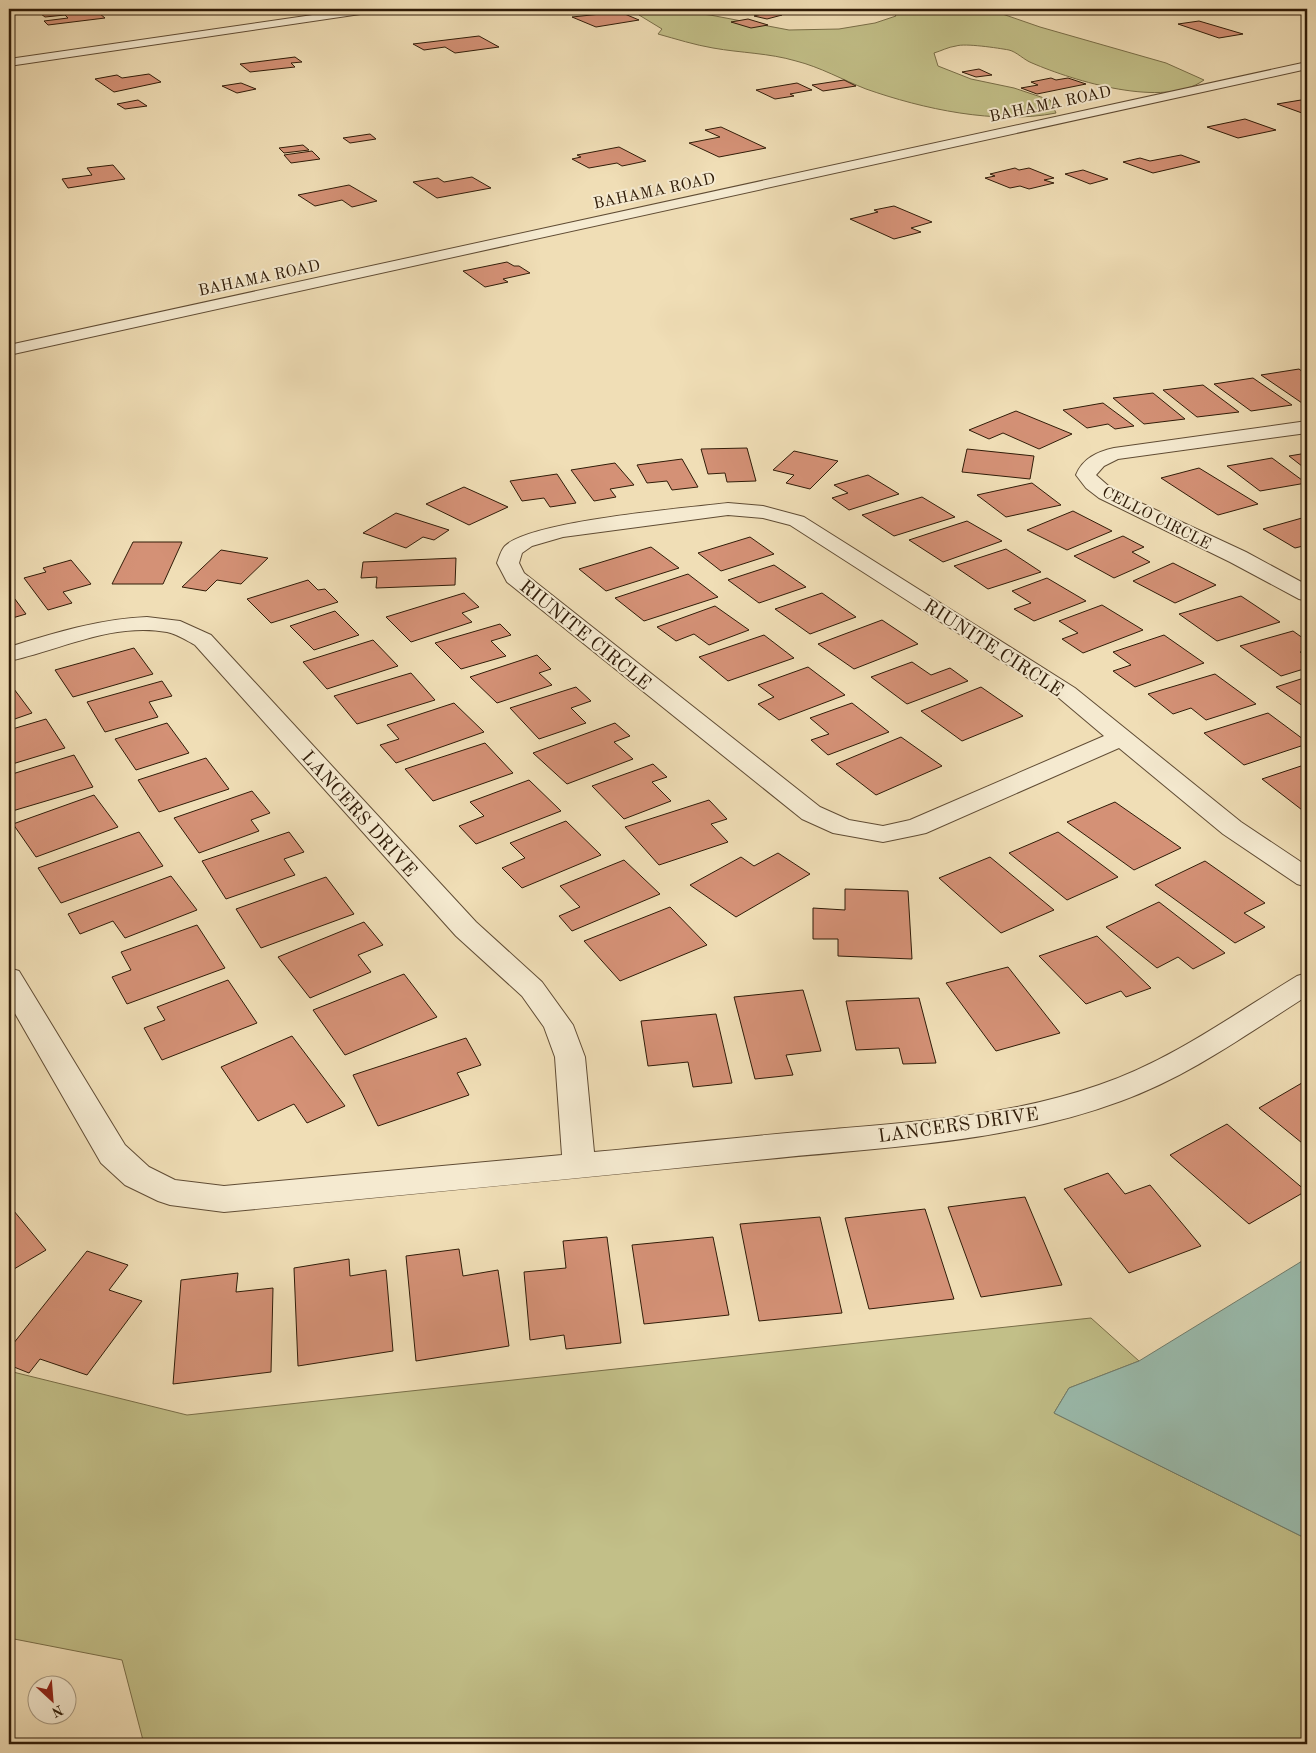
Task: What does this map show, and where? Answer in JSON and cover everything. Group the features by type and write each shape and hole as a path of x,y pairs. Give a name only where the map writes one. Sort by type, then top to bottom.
{"street":[{"path":"9,64 374,9"},
{"name":"BAHAMA ROAD","path":"9,350 1307,65"},
{"name":"CELLO CIRCLE","path":"1306,593 1238,557 1106,494 1093,484 1086,475 1088,468 1097,460 1114,454 1307,427"},
{"name":"RIUNITE CIRCLE","path":"1122,737 916,828 883,834 842,827 811,813 515,577 508,563 513,550 525,542 561,531 728,510 750,509 774,513 797,521 1067,693 1122,737 1232,828 1307,878"},
{"name":"LANCERS DRIVE","path":"9,654 99,628 132,624 168,625 185,630 203,640 466,929 532,989 558,1025 570,1057 580,1167"},
{"name":"LANCERS DRIVE","path":"9,978 113,1154 137,1176 170,1192 224,1199 580,1167 956,1128 1031,1116 1111,1093 1170,1066 1307,983"}],"shaded area":[{"path":"656,9 710,15 789,30 839,29 875,23 896,16 891,9 988,9 1040,27 1166,63 1204,80 1187,88 1166,92 1119,89 1094,84 1050,70 1029,62 1009,50 960,45 934,53 938,66 971,79 1014,88 1050,100 1056,113 1009,117 960,113 935,109 888,96 796,61 776,56 706,47 658,34 662,29 639,15"},
{"path":"1307,1258 1307,1539 1054,1413 1069,1388 1139,1361"},
{"path":"1091,1318 1139,1361 1069,1388 1054,1413 1307,1539 1307,1744 144,1744 122,1660 9,1638 9,1371 187,1415"}],"building":[{"path":"70,9 73,11 94,9 105,18 48,25 44,21 68,18 65,15 45,17 37,11"},
{"path":"620,12 639,20 596,27 572,17"},
{"path":"769,12 782,15 767,19 754,16"},
{"path":"748,19 768,25 751,28 731,22"},
{"path":"1199,21 1243,34 1219,38 1178,24"},
{"path":"479,36 499,47 455,53 445,47 424,50 413,44"},
{"path":"295,57 302,62 291,63 295,67 250,72 240,64"},
{"path":"979,69 992,75 976,77 962,72"},
{"path":"149,74 161,82 114,92 95,79 117,75 122,78"},
{"path":"1051,78 1056,80 1068,78 1086,84 1037,94 1021,88 1038,85 1031,82"},
{"path":"844,80 856,86 823,91 812,85"},
{"path":"241,83 256,89 237,93 222,86"},
{"path":"797,83 812,90 790,94 794,96 775,99 756,90"},
{"path":"1307,99 1307,112 1302,113 1277,104"},
{"path":"138,100 147,106 125,109 117,104"},
{"path":"1245,119 1276,130 1238,138 1207,127"},
{"path":"721,127 766,148 719,157 689,143 720,137 705,130"},
{"path":"370,134 376,139 350,143 343,138"},
{"path":"303,145 309,150 284,153 279,148"},
{"path":"619,147 646,161 622,166 617,163 589,168 572,159 581,157 577,155"},
{"path":"312,151 320,159 291,163 284,155"},
{"path":"1181,155 1200,162 1153,173 1123,162 1140,158 1150,161"},
{"path":"113,165 125,179 68,188 62,179 92,175 87,168"},
{"path":"1015,168 1019,170 1029,168 1054,178 1044,180 1054,183 1029,189 1020,186 1010,188 985,178 995,176 990,174"},
{"path":"1083,170 1108,179 1090,184 1065,174"},
{"path":"472,177 491,188 437,198 413,182 438,178 444,182"},
{"path":"349,185 377,201 352,207 342,200 315,206 298,195"},
{"path":"894,206 932,222 911,228 921,232 894,239 850,219 878,212 874,210"},
{"path":"507,262 514,266 519,266 530,273 503,279 508,282 485,287 463,271"},
{"path":"1299,369 1307,375 1307,402 1302,403 1261,375"},
{"path":"1253,378 1292,405 1251,411 1214,384"},
{"path":"1203,385 1239,412 1197,417 1163,390"},
{"path":"1153,393 1185,419 1144,424 1113,398"},
{"path":"1103,403 1134,426 1115,429 1108,424 1087,428 1063,410"},
{"path":"1016,411 1072,434 1039,449 1003,433 989,439 969,430"},
{"path":"747,448 756,481 727,482 725,473 708,474 701,449"},
{"path":"967,449 1034,456 1030,479 962,472"},
{"path":"794,451 838,461 810,489 786,483 794,475 773,470"},
{"path":"1307,453 1307,470 1289,456"},
{"path":"1272,458 1306,483 1260,491 1227,466"},
{"path":"682,459 698,487 672,490 667,481 647,483 637,465"},
{"path":"615,463 634,485 610,489 616,497 594,501 571,470"},
{"path":"1199,468 1258,504 1218,515 1161,478"},
{"path":"557,474 576,503 550,507 544,498 522,501 510,481"},
{"path":"868,475 899,494 849,510 832,498 848,493 834,485"},
{"path":"1032,483 1061,505 1006,517 977,495"},
{"path":"464,487 508,507 469,525 426,504"},
{"path":"922,497 955,517 894,536 862,515"},
{"path":"1073,511 1112,531 1067,550 1027,530"},
{"path":"396,513 449,530 434,540 423,537 406,548 363,533"},
{"path":"1302,518 1307,521 1307,545 1295,548 1263,529"},
{"path":"967,521 1002,541 943,562 909,540"},
{"path":"1123,536 1144,547 1132,552 1150,562 1114,578 1074,556"},
{"path":"750,537 774,554 721,571 698,553"},
{"path":"133,542 182,542 163,584 112,584"},
{"path":"651,547 679,568 606,591 579,569"},
{"path":"1006,549 1041,572 988,589 954,566"},
{"path":"221,550 268,558 241,584 217,580 206,591 182,587"},
{"path":"456,558 455,585 376,588 377,577 361,578 363,562"},
{"path":"71,560 91,584 63,592 72,603 48,610 24,578 46,572 43,568"},
{"path":"1173,563 1216,585 1175,603 1133,581"},
{"path":"774,565 806,587 759,603 728,580"},
{"path":"688,574 718,597 644,621 615,598"},
{"path":"1047,578 1086,601 1034,621 1014,609 1031,603 1012,591"},
{"path":"308,580 318,590 325,589 338,602 271,623 247,599"},
{"path":"9,591 26,614 9,619"},
{"path":"464,593 479,607 462,613 472,622 411,642 386,617"},
{"path":"822,593 856,617 810,634 775,609"},
{"path":"1241,596 1280,622 1217,641 1179,614"},
{"path":"1102,605 1143,630 1083,653 1062,639 1078,633 1059,621"},
{"path":"715,606 749,630 709,645 694,634 676,641 657,627"},
{"path":"335,611 359,635 314,650 290,626"},
{"path":"882,620 918,644 854,669 818,644"},
{"path":"500,624 511,635 491,641 506,656 461,669 435,643"},
{"path":"1293,631 1307,641 1307,650 1300,652 1307,657 1307,668 1281,676 1240,646"},
{"path":"764,635 794,658 728,681 699,657"},
{"path":"1164,635 1204,663 1135,687 1113,671 1131,665 1113,652"},
{"path":"373,640 398,666 327,689 303,662"},
{"path":"134,648 153,674 73,697 55,670"},
{"path":"537,655 551,669 539,673 552,685 497,703 470,677"},
{"path":"912,662 931,675 950,668 968,681 907,704 871,677"},
{"path":"808,667 845,695 779,720 758,704 774,697 758,685"},
{"path":"411,673 435,700 357,724 334,696"},
{"path":"1215,674 1256,704 1206,720 1191,708 1173,714 1148,694"},
{"path":"1307,677 1307,709 1276,687"},
{"path":"162,681 172,696 149,702 158,717 105,732 87,702"},
{"path":"11,685 32,713 9,721 9,686"},
{"path":"576,687 591,701 571,708 586,723 539,739 510,708"},
{"path":"981,687 1023,716 962,741 921,711"},
{"path":"454,703 484,732 396,763 380,745 399,739 387,725"},
{"path":"852,703 889,732 828,755 811,740 829,734 810,718"},
{"path":"1268,713 1307,742 1307,744 1244,765 1204,733"},
{"path":"46,719 65,748 9,765 9,730"},
{"path":"167,723 189,753 136,770 115,739"},
{"path":"615,723 630,736 614,742 633,759 567,784 533,753"},
{"path":"901,737 942,766 876,795 836,764"},
{"path":"485,743 513,773 433,801 405,769"},
{"path":"74,755 93,787 9,812 9,775"},
{"path":"206,758 229,789 159,812 138,780"},
{"path":"653,764 667,777 652,782 671,801 624,819 592,786"},
{"path":"1307,764 1307,812 1306,813 1262,779"},
{"path":"529,780 561,811 476,844 459,826 484,816 470,802"},
{"path":"252,791 270,813 251,820 259,831 199,853 174,818"},
{"path":"94,795 118,827 36,857 13,824"},
{"path":"709,800 727,819 711,824 728,842 659,865 625,827"},
{"path":"1115,802 1181,848 1134,870 1067,822"},
{"path":"566,821 601,855 522,888 502,868 525,858 510,843"},
{"path":"139,832 163,866 61,903 38,868"},
{"path":"289,832 304,852 284,859 295,875 226,899 202,861"},
{"path":"1058,832 1118,877 1067,900 1009,853"},
{"path":"778,853 810,874 736,917 690,885 741,857 754,866"},
{"path":"990,857 1054,910 1001,933 939,878"},
{"path":"624,860 660,894 572,931 559,916 580,907 560,886"},
{"path":"1205,861 1265,903 1244,913 1265,927 1235,943 1155,885"},
{"path":"171,876 197,910 125,938 113,921 80,934 68,914"},
{"path":"326,877 354,914 261,948 236,909"},
{"path":"845,889 908,891 912,959 838,956 838,939 813,939 813,908 845,910"},
{"path":"1159,902 1225,953 1193,969 1178,957 1157,968 1106,927"},
{"path":"670,907 707,945 620,981 584,941"},
{"path":"364,922 383,945 358,955 371,972 310,998 278,957"},
{"path":"197,925 225,968 127,1004 112,977 131,970 121,952"},
{"path":"1097,936 1151,988 1126,997 1121,991 1086,1004 1039,956"},
{"path":"1008,967 1060,1033 996,1051 946,983"},
{"path":"404,974 437,1017 345,1055 313,1010"},
{"path":"228,980 257,1023 162,1060 144,1028 165,1020 157,1007"},
{"path":"803,990 821,1051 786,1055 793,1075 755,1079 734,997"},
{"path":"919,998 936,1063 903,1064 899,1048 856,1050 846,1001"},
{"path":"716,1014 732,1083 693,1087 688,1062 648,1066 641,1021"},
{"path":"292,1036 345,1106 307,1123 294,1104 258,1121 221,1067"},
{"path":"466,1038 481,1065 457,1073 469,1095 378,1126 353,1075"},
{"path":"1307,1080 1307,1147 1259,1108"},
{"path":"1227,1124 1306,1191 1249,1224 1170,1155"},
{"path":"1108,1173 1125,1194 1150,1185 1201,1246 1129,1273 1064,1189"},
{"path":"1025,1197 1062,1285 981,1297 948,1207"},
{"path":"9,1205 46,1250 9,1272"},
{"path":"925,1209 954,1299 869,1309 845,1218"},
{"path":"820,1217 842,1313 759,1321 740,1224"},
{"path":"607,1237 621,1343 566,1349 564,1335 530,1340 524,1272 566,1268 563,1241"},
{"path":"713,1237 729,1315 644,1324 632,1245"},
{"path":"459,1249 463,1276 498,1270 509,1346 416,1361 406,1256"},
{"path":"87,1251 128,1265 109,1290 142,1301 87,1375 40,1359 29,1373 9,1365 9,1349"},
{"path":"349,1259 350,1276 386,1270 393,1351 298,1366 294,1268"},
{"path":"238,1273 236,1292 273,1288 271,1372 173,1384 181,1280"}]}
